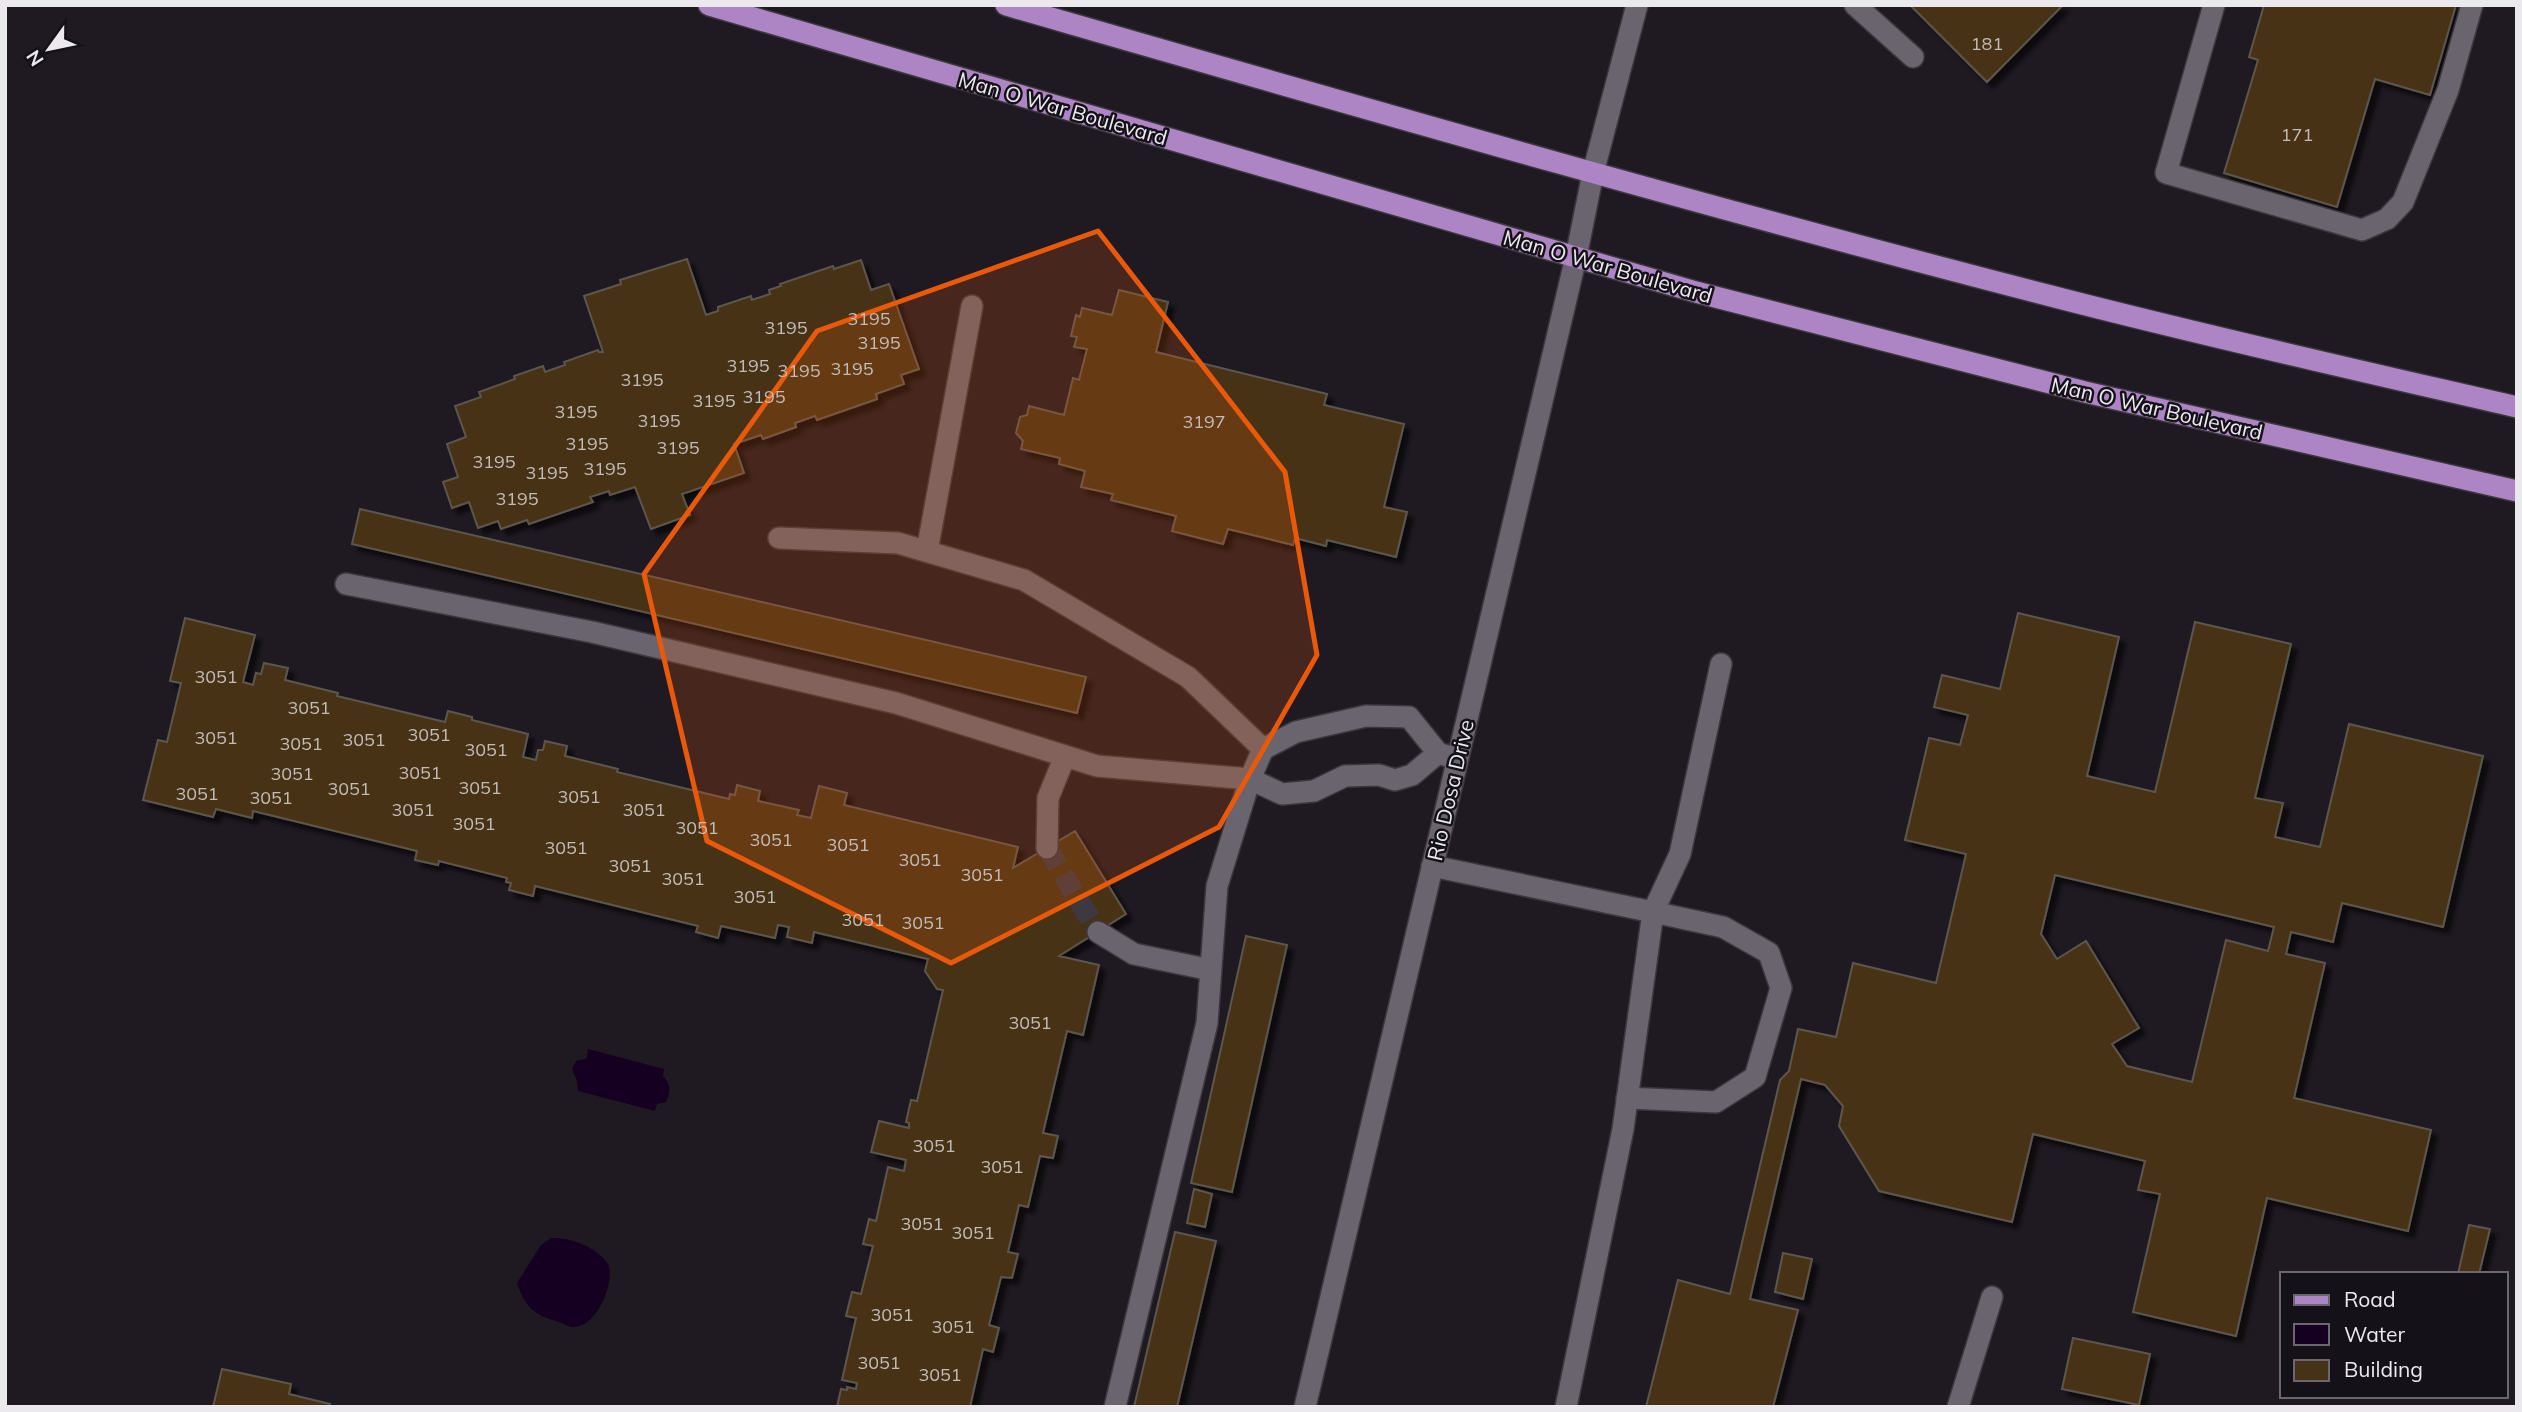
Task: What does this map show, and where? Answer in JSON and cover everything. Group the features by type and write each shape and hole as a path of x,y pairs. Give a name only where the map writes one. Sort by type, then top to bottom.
{"main road":[{"name":"Man O War Boulevard","path":"709,5 1696,292 2071,388 2517,491"},
{"path":"1006,5 1593,173 2052,297 2517,407"}],"street":[{"name":"Rio Dosa Drive","path":"1305,1407 1433,866 1448,756 1576,257 1593,173 1637,5"},
{"path":"1855,5 1913,57"},
{"path":"2214,5 2166,173 2362,230 2387,219 2403,202 2448,90 2472,5"},
{"path":"927,551 972,306"},
{"path":"779,538 898,542 1024,580 1188,677 1263,749"},
{"path":"346,584 592,632 896,703 1097,766 1250,779 1282,794 1314,791 1345,776 1378,775 1395,780 1412,775 1448,756 1409,716 1366,716 1296,732 1263,749 1250,779 1217,886 1207,1023 1115,1407"},
{"path":"1566,1407 1627,1098 1653,912 1680,854 1721,664"},
{"path":"1047,848 1048,798 1065,756"},
{"path":"1433,866 1723,927 1769,953 1781,988 1755,1077 1716,1102 1627,1098"},
{"path":"1098,932 1134,954 1211,970"},
{"path":"1958,1407 1992,1297"}],"highlighted area":[{"path":"1098,231 1285,472 1317,655 1219,827 951,963 707,841 644,574 817,331"}],"water":[{"path":"588,1049 664,1069 663,1076 669,1088 666,1102 657,1104 655,1111 578,1091 572,1069 576,1061 587,1058"},
{"path":"551,1238 582,1244 608,1264 610,1271 607,1291 596,1312 581,1326 572,1327 534,1311 525,1301 517,1283 541,1245"}],"building":[{"path":"1910,5 2063,5 1987,82"},
{"path":"2264,5 2456,5 2430,95 2375,79 2337,207 2224,173 2258,60 2249,57"},
{"path":"687,259 706,315 718,311 718,307 751,296 752,300 770,294 769,290 781,286 780,284 833,266 834,269 861,260 871,290 889,284 919,369 901,375 904,384 876,394 877,399 817,420 815,416 795,423 796,427 763,439 761,435 734,444 744,473 682,494 690,515 651,529 635,487 610,495 609,491 590,497 593,502 529,524 527,520 501,529 498,521 478,528 469,502 452,508 443,482 458,477 447,444 466,437 455,406 481,397 479,392 515,379 514,376 543,366 545,372 598,350 603,352 584,296 621,284 620,280"},
{"path":"1119,290 1168,302 1156,352 1327,394 1324,405 1404,424 1384,507 1407,512 1396,557 1327,540 1326,546 1295,538 1293,545 1228,529 1223,544 1172,531 1176,516 1111,500 1113,494 1081,487 1085,471 1059,464 1060,458 1021,449 1023,441 1016,433 1020,417 1027,415 1029,406 1064,415 1073,378 1079,380 1087,349 1074,347 1077,337 1071,336 1076,315 1080,317 1082,308 1112,315"},
{"path":"360,509 1086,677 1077,713 352,544"},
{"path":"2018,613 2119,637 2087,776 2155,792 2195,622 2291,644 2255,798 2283,803 2275,837 2320,847 2349,724 2483,756 2443,927 2342,903 2333,942 2291,932 2286,954 2325,963 2294,1098 2431,1130 2408,1231 2267,1198 2236,1336 2133,1312 2160,1194 2138,1190 2145,1161 2033,1134 2012,1222 1879,1191 1839,1126 1843,1106 1825,1085 1801,1079 1750,1299 1798,1310 1773,1407 1646,1407 1678,1280 1730,1294 1780,1080 1789,1071 1798,1029 1836,1037 1853,963 1936,983 1966,854 1905,840 1929,738 1960,745 1968,715 1934,707 1942,675 2000,689","holes":["2055,875 2274,927 2268,951 2226,940 2192,1082 2127,1066 2112,1044 2139,1028 2086,941 2057,959 2041,934"]},
{"path":"185,618 255,635 243,682 253,685 256,673 261,674 264,663 288,668 285,680 338,693 337,696 445,722 448,711 472,717 472,720 528,734 523,757 536,760 538,750 543,750 545,741 567,746 565,756 618,769 617,772 729,799 730,794 735,795 737,785 760,791 758,801 799,810 797,815 811,818 819,786 847,793 844,805 1018,847 1013,868 1075,831 1126,914 1059,956 1099,965 1083,1035 1067,1031 1043,1133 1058,1136 1053,1158 1040,1156 1028,1207 1019,1205 1008,1252 1018,1254 1012,1278 1001,1277 989,1325 999,1328 993,1352 983,1349 970,1407 837,1407 841,1389 856,1389 857,1383 842,1380 856,1318 846,1316 852,1292 861,1294 873,1246 863,1244 869,1219 876,1221 888,1167 904,1171 906,1160 871,1152 879,1121 909,1128 909,1123 906,1122 911,1100 917,1101 943,990 937,989 925,971 928,959 814,932 812,943 787,937 789,927 778,925 775,938 721,926 718,938 696,932 698,926 535,886 533,896 509,890 511,883 506,882 507,878 439,861 438,865 415,860 417,851 253,811 252,818 216,809 213,817 143,800 158,740 167,742 181,683 170,681"},
{"path":"1246,936 1287,945 1232,1192 1191,1183"},
{"path":"1194,1189 1212,1194 1205,1227 1187,1223"},
{"path":"2469,1225 2490,1229 2479,1272 2458,1272"},
{"path":"1175,1232 1216,1241 1177,1407 1134,1407"},
{"path":"1783,1253 1812,1259 1803,1299 1775,1292"},
{"path":"2073,1338 2150,1354 2139,1405 2062,1389"},
{"path":"222,1369 291,1384 289,1394 330,1404 329,1407 213,1407"}],"tunnel":[{"path":"1047,848 1098,932"}]}
